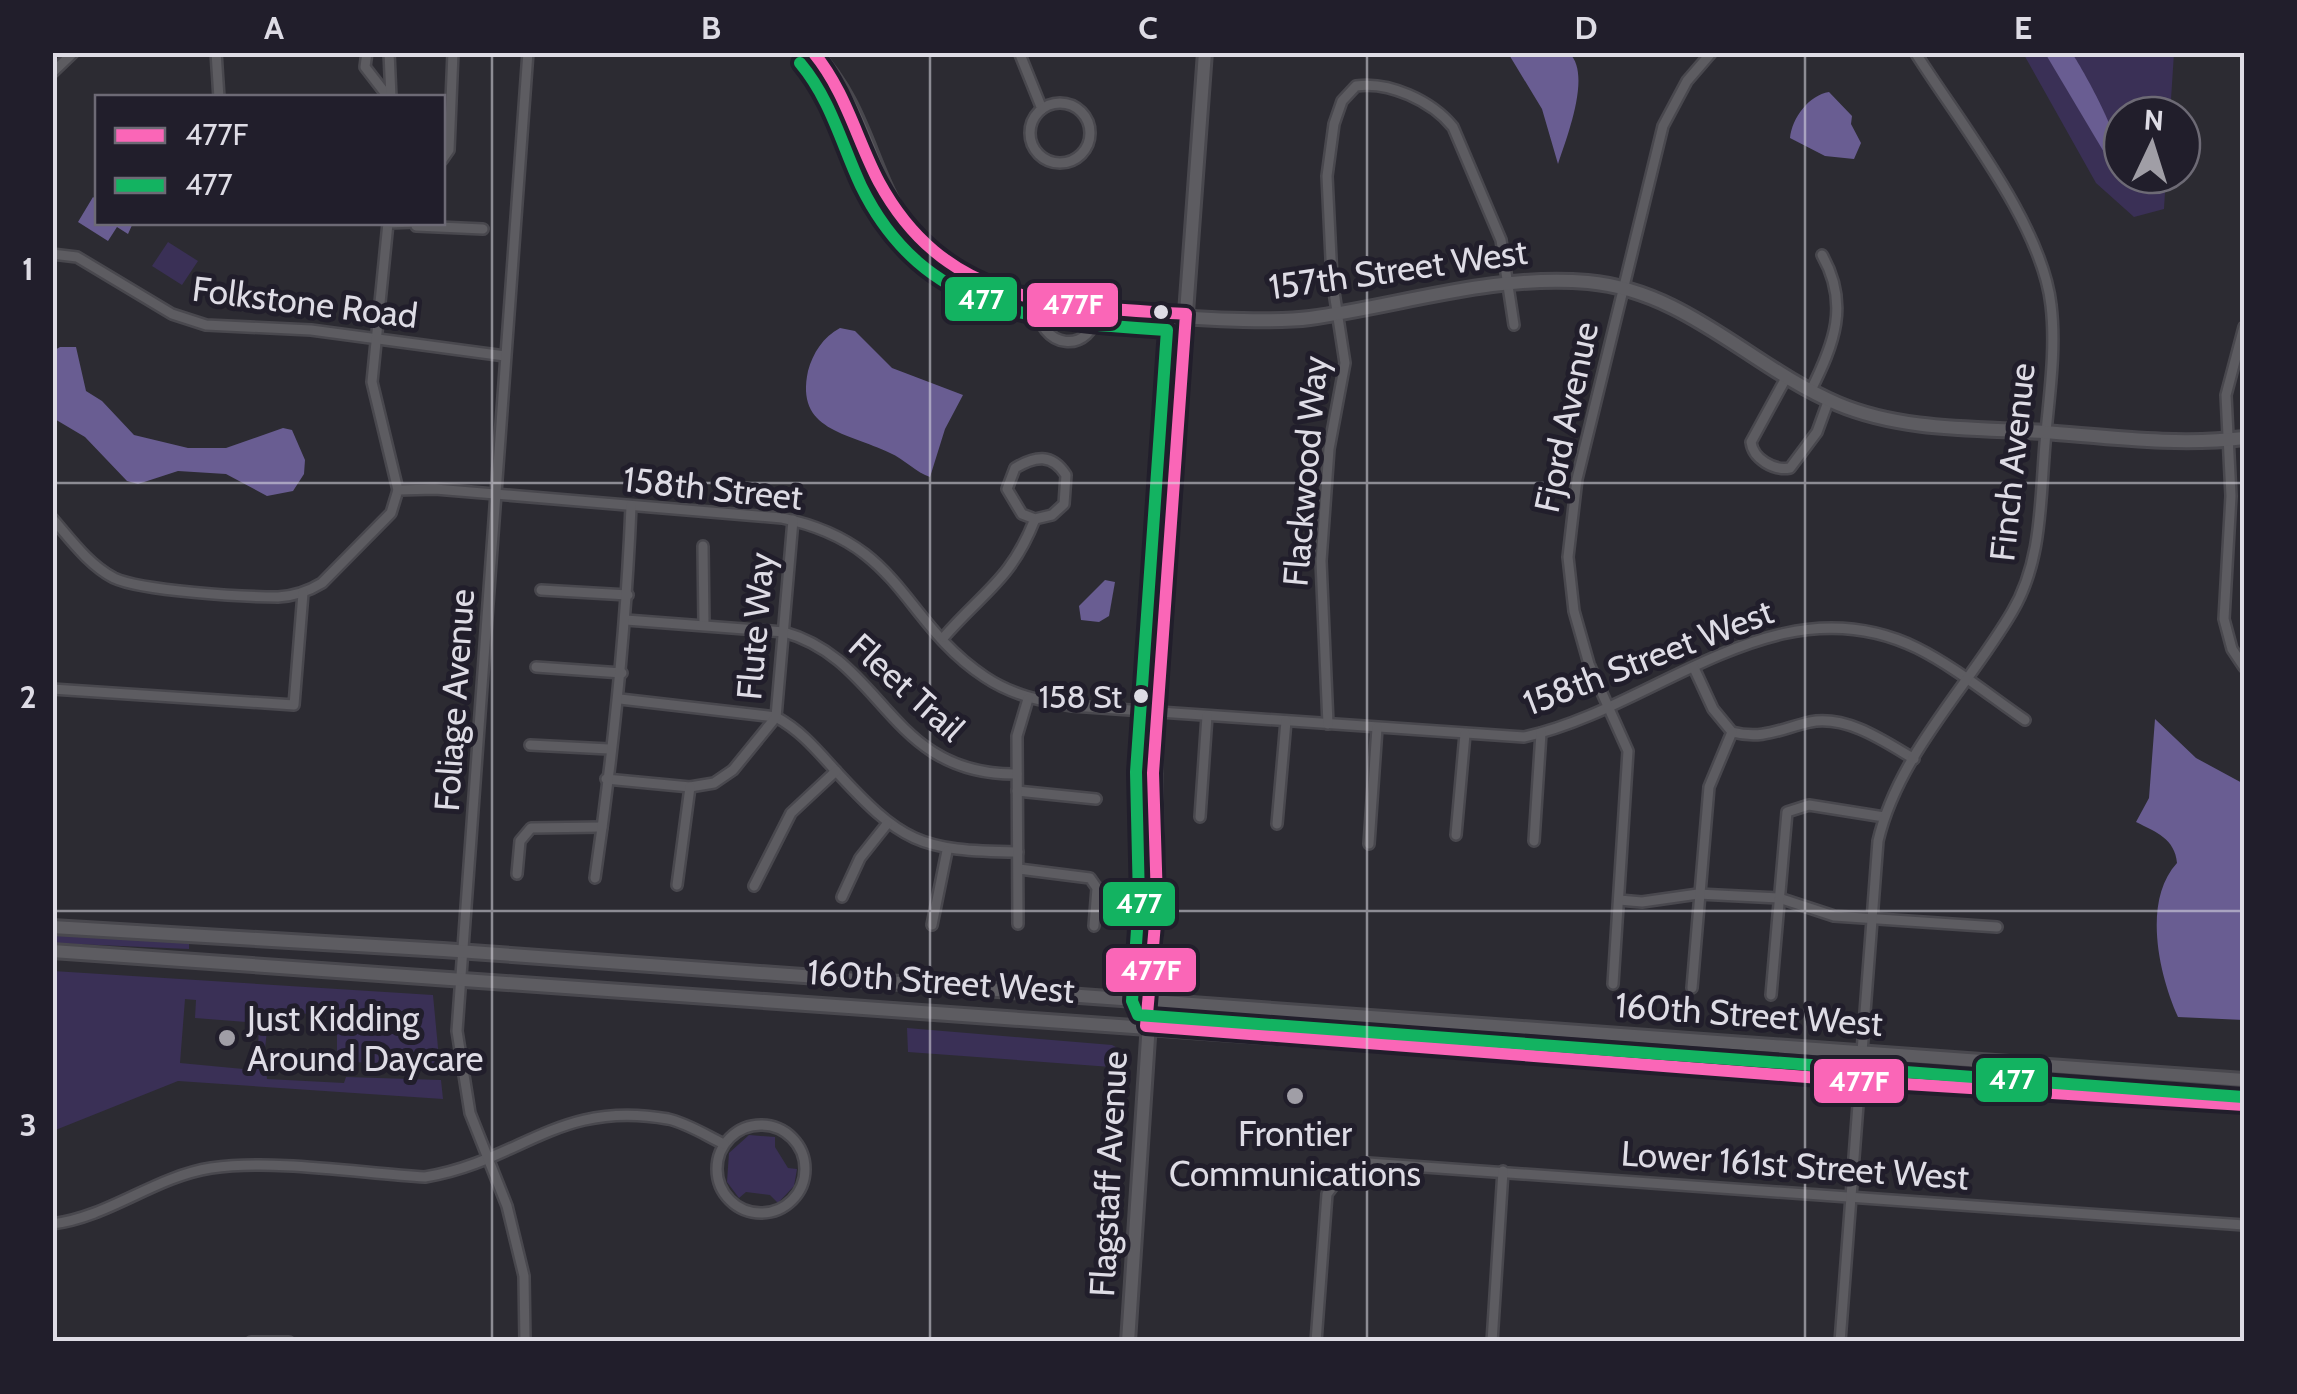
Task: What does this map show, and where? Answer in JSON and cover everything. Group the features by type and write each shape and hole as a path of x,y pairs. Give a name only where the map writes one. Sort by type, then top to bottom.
{"main road":[{"name":"157th Street West","path":"814,52 854,113 877,177 909,230 956,271 991,290 1036,302 1284,320 1509,282 1548,280 1623,289 1702,320 1786,378 1829,399 1896,420 2046,432 2244,438"},
{"name":"Flagstaff Avenue","path":"1128,1342 1156,901 1152,794 1205,52"},
{"name":"160th Street West","path":"52,927 462,952 2244,1080"},
{"name":"160th Street West","path":"52,951 460,976 1858,1081 2244,1104"}],"street":[{"path":"52,72 74,52"},
{"path":"216,52 219,95"},
{"path":"367,52 366,67 388,95"},
{"path":"389,52 390,95"},
{"path":"445,156 449,150 453,52"},
{"name":"Foliage Avenue","path":"524,1342 524,1276 507,1206 487,1158 461,1073 460,976 528,52"},
{"path":"1019,52 1042,109"},
{"name":"Finch Avenue","path":"1840,1342 1870,917 1884,817 1914,759 2017,604 2029,576 2039,525 2053,326 2040,258 2020,218 1915,52"},
{"name":"Fjord Avenue","path":"1613,984 1628,750 1580,637 1568,544 1577,479 1663,126 1678,94 1711,53"},
{"name":"Flackwood Way","path":"1328,724 1320,616 1321,561 1329,449 1346,363 1330,262 1327,176 1334,124 1342,101 1356,86 1389,87 1442,114 1452,127 1501,240 1509,282"},
{"path":"1066,104 1084,116 1090,139 1076,159 1052,162 1034,148 1031,127 1042,109 1066,104"},
{"path":"52,518 87,558 116,579 146,586 280,597 303,593 322,583 391,513 398,490 372,382 386,225"},
{"path":"427,225 483,230"},
{"name":"Folkstone Road","path":"52,254 77,257 172,314 206,325 311,330 505,356"},
{"path":"1811,390 1833,345 1838,318 1834,279 1822,254"},
{"path":"1509,282 1514,325"},
{"path":"1036,302 1037,319 1043,330 1072,341 1083,338 1096,325 1098,308"},
{"path":"2244,327 2226,395 2230,525 2224,619 2232,649 2244,667"},
{"path":"1786,378 1751,442 1758,458 1772,466 1790,468 1804,452 1829,399"},
{"path":"1040,456 1060,466 1068,485 1064,504 1052,514 1035,519 1022,514 1008,489 1015,468 1040,456"},
{"path":"398,490 435,489 496,496"},
{"name":"158th Street","path":"496,496 793,520 824,529 879,564 983,676 1028,699 1157,712"},
{"path":"595,878 609,749 620,699 631,506"},
{"path":"944,638 997,588 1020,556 1035,519"},
{"name":"Flute Way","path":"606,778 690,787 714,783 734,770 776,717 783,599 793,520"},
{"path":"2230,525 2243,526"},
{"path":"703,546 704,624"},
{"path":"542,590 628,595"},
{"path":"52,689 294,705 303,593"},
{"name":"Fleet Trail","path":"626,620 784,632 818,644 908,734 942,761 987,774 1017,774"},
{"name":"158th Street West","path":"1157,712 1506,738 1541,733 1609,708 1760,637 1810,627 1892,638 1968,680 2025,720"},
{"path":"536,667 622,673"},
{"path":"1694,668 1713,708 1732,732 1762,737 1829,722 1872,734 1914,759"},
{"path":"620,699 776,717 796,728 886,824 947,851 1018,852"},
{"path":"1018,924 1017,736 1028,699"},
{"path":"1200,818 1208,716"},
{"path":"1278,824 1286,722"},
{"path":"1369,844 1377,728"},
{"path":"1692,988 1708,787 1732,732"},
{"path":"1534,842 1541,733"},
{"path":"1456,835 1464,734"},
{"path":"530,745 609,749"},
{"path":"754,886 791,813 836,771"},
{"path":"677,885 690,787"},
{"path":"1017,790 1096,799"},
{"path":"1772,994 1786,812 1809,804 1884,817"},
{"path":"842,897 860,858 886,824"},
{"path":"517,874 520,841 531,828 602,826"},
{"path":"932,925 947,851"},
{"path":"1019,869 1090,878 1097,888 1094,926"},
{"path":"1619,900 1642,902 1698,894 1778,898 1834,916 1996,927"},
{"path":"52,1224 101,1210 163,1180 211,1168 425,1177 454,1172 564,1122 613,1113 670,1119 724,1144"},
{"path":"749,1126 776,1128 790,1136 800,1150 805,1169 794,1197 764,1213 738,1207 720,1186 717,1172 724,1144 749,1126"},
{"name":"Lower 161st Street West","path":"1316,1342 1327,1194 1344,1173 1368,1163 2244,1225"},
{"path":"1492,1342 1503,1171"},
{"path":"251,1342 289,1342"}],"shaded area":[{"path":"1508,53 1569,53 1576,62 1578,90 1558,164 1542,109"},
{"path":"2023,53 2174,53 2171,95 2102,95 2102,188"},
{"path":"2045,53 2072,53 2102,109 2102,149"},
{"path":"1829,92 1852,116 1851,124 1861,143 1854,159 1825,156 1790,138 1803,109"},
{"path":"2109,195 2165,195 2164,209 2134,217"},
{"path":"93,197 95,225 132,225 128,234 117,227 108,241 78,222"},
{"path":"168,242 198,261 182,285 152,266"},
{"path":"840,328 855,331 892,368 963,395 945,429 930,477 890,453 828,427 809,406 806,391 810,364 824,341"},
{"path":"76,347 86,391 102,401 134,435 188,448 226,448 283,428 292,430 305,460 304,474 293,491 267,496 226,474 178,471 138,484 127,481 85,437 53,418 53,351"},
{"path":"1105,580 1115,582 1109,616 1099,622 1081,620 1079,606"},
{"path":"2155,719 2196,758 2244,784 2244,1020 2178,1017 2165,981 2157,917 2166,879 2177,863 2168,842 2136,822 2149,798"},
{"path":"53,935 189,941 189,949 53,943"},
{"path":"53,971 433,995 440,1069 344,1061 337,1051 337,1016 269,1011 265,1049 258,1052 259,1023 195,1018 196,1000 185,999 180,1063 254,1070 255,1059 265,1063 267,1079 344,1083 346,1077 441,1080 443,1099 178,1081 53,1131"},
{"path":"907,1028 1112,1045 1123,1051 1125,1068 908,1052"},
{"path":"1419,1028 1589,1041 1588,1049 1419,1037"},
{"path":"749,1135 775,1137 775,1147 788,1168 797,1169 794,1186 778,1203 770,1195 746,1192 739,1198 727,1182 729,1153"}],"transit line":[{"name":"477F","path":"813,52 842,99 879,182 907,223 938,254 973,277 1051,302 1186,314 1153,773 1157,901 1146,1026 1858,1081 2244,1105"},
{"name":"477","path":"800,63 828,107 861,186 887,229 918,262 952,286 1031,315 1167,330 1136,772 1139,901 1132,1001 1138,1015 2243,1097"}],"place":[{"name":"158 St","path":"1141,696"},
{"name":"Just Kidding Around Daycare","path":"227,1038"},
{"name":"Frontier Communications","path":"1295,1096"}]}
